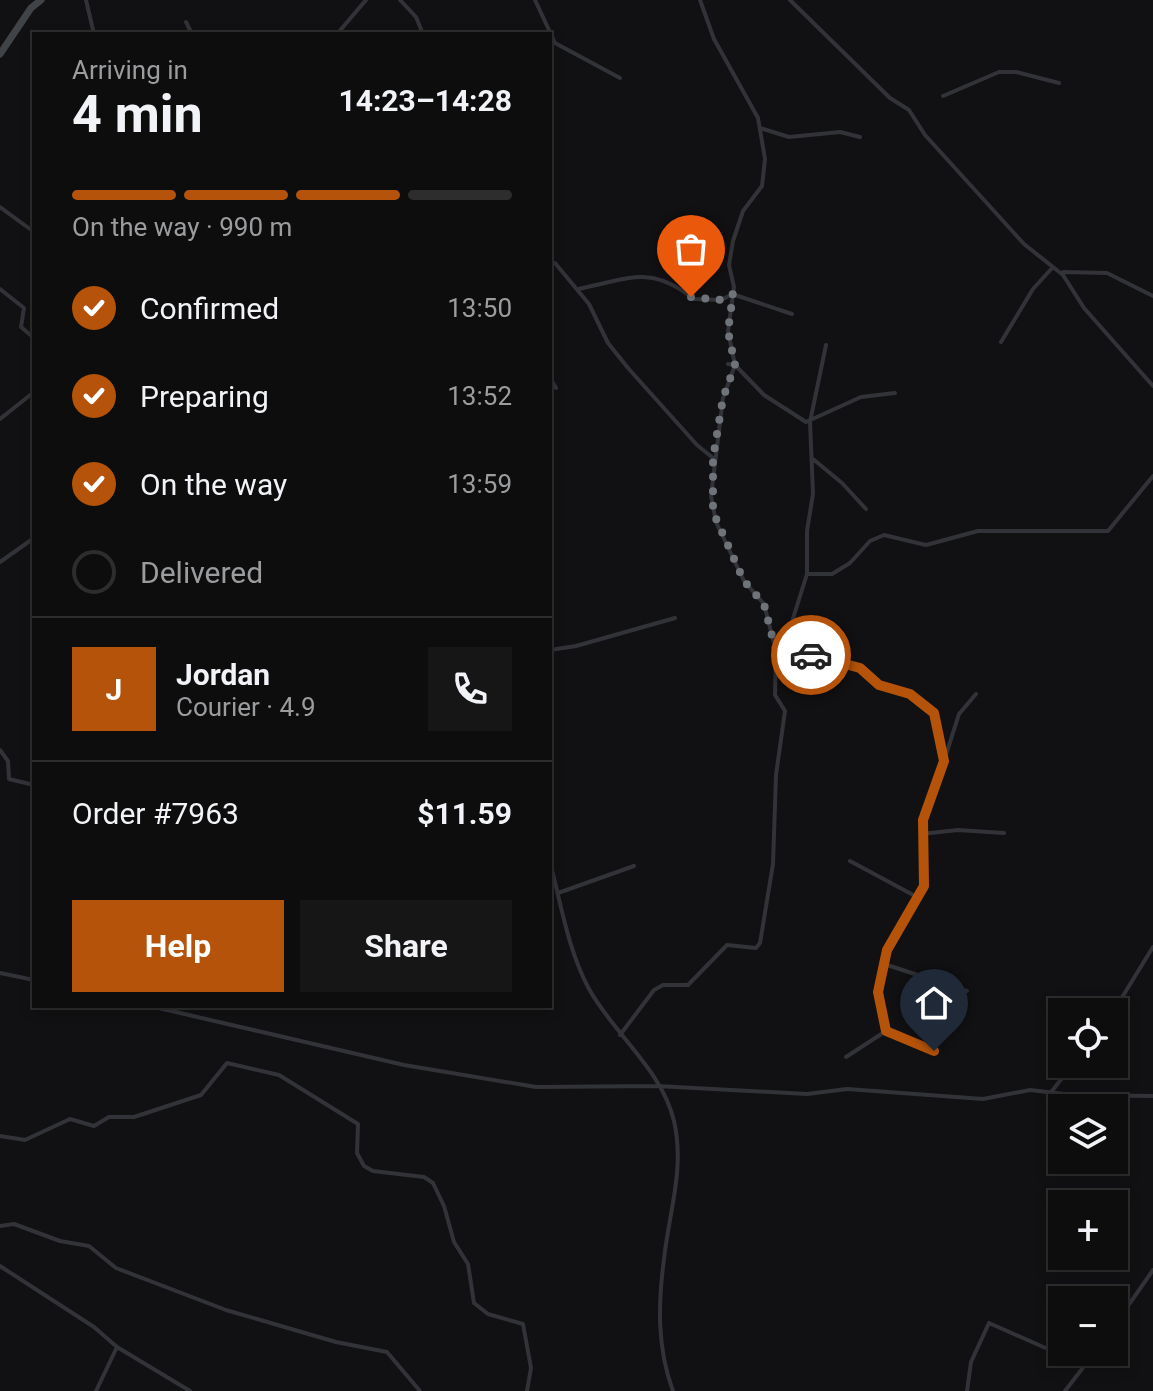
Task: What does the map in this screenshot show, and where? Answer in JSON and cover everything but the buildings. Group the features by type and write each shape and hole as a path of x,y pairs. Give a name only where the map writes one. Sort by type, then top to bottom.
{"main road":[{"path":"0,54 24,17 41,0"}],"street":[{"path":"86,0 94,32"},
{"path":"339,32 366,0"},
{"path":"400,0 416,17 422,32"},
{"path":"535,0 550,32"},
{"path":"620,1035 654,990 663,985 688,985 727,945 756,948 760,943 773,864 776,775 785,711 775,695 775,648 764,604 744,581 716,522 711,496 713,458 723,398 735,365 728,331 732,294 729,265 733,241 743,211 762,186 765,174 758,118 714,39 700,0"},
{"path":"790,0 890,98 909,110 925,135 1006,226 1060,273 1084,308 1153,386"},
{"path":"186,22 191,32"},
{"path":"552,37 555,43 620,78"},
{"path":"943,96 999,72 1016,72 1059,83"},
{"path":"760,128 789,137 840,132 860,137"},
{"path":"0,207 32,231"},
{"path":"555,263 578,289 608,343 628,368 697,445 713,458"},
{"path":"1001,342 1033,289 1053,267"},
{"path":"1060,273 1107,273 1153,296"},
{"path":"578,289 650,275 679,285 694,299 721,300 732,294 792,314"},
{"path":"0,289 24,308 21,327 32,336"},
{"path":"784,647 807,574 813,459 810,422 826,345"},
{"path":"728,364 735,365 764,395 810,422"},
{"path":"552,381 556,388"},
{"path":"810,422 861,397 895,393"},
{"path":"0,419 32,394"},
{"path":"813,459 842,483 866,509"},
{"path":"807,574 832,574 850,563 870,541 884,535 926,545 978,531 1108,531 1153,476"},
{"path":"0,562 32,539"},
{"path":"552,650 576,646 675,618"},
{"path":"775,648 784,647 860,668 879,685 903,691 927,705 934,713 944,761"},
{"path":"886,1031 878,992 884,964 895,932 917,897 925,876 921,834 959,714 976,694"},
{"path":"0,750 8,761 9,779 32,785"},
{"path":"921,834 958,830 1004,833"},
{"path":"850,861 917,897"},
{"path":"558,893 634,866"},
{"path":"552,870 571,947 583,976 657,1086 673,1118 679,1156 664,1259 659,1336 673,1391"},
{"path":"1122,998 1153,947"},
{"path":"884,964 967,991"},
{"path":"0,973 32,980"},
{"path":"159,1008 490,1081 560,1088 657,1086 807,1094 861,1090 983,1099 1023,1091 1153,1096"},
{"path":"886,1031 934,1051"},
{"path":"846,1057 886,1031"},
{"path":"0,1136 25,1140 70,1119 94,1126 109,1117 150,1113 201,1095 227,1063 279,1075 358,1124 357,1153 364,1166 373,1171 424,1177 433,1183 444,1206 454,1242 468,1264 474,1303 488,1314 523,1324 531,1368 527,1391"},
{"path":"1052,1091 1062,1078"},
{"path":"0,1226 14,1224 60,1241 89,1246 116,1268 226,1310 336,1342 387,1352 420,1391"},
{"path":"0,1266 94,1327 117,1347 190,1391"},
{"path":"1128,1306 1153,1270"},
{"path":"967,1391 971,1362 989,1323 1048,1349"},
{"path":"96,1391 117,1347"},
{"path":"1065,1391 1083,1366"}],"way so far":[{"path":"691,297 721,300 733,294 728,331 735,365 723,398 713,458 711,496 716,522 744,581 764,604 775,648 784,647 811,655"}],"route":[{"path":"811,655 867,671 879,685 910,694 934,713 944,761 923,820 924,886 887,950 878,992 886,1031 934,1051"}]}
